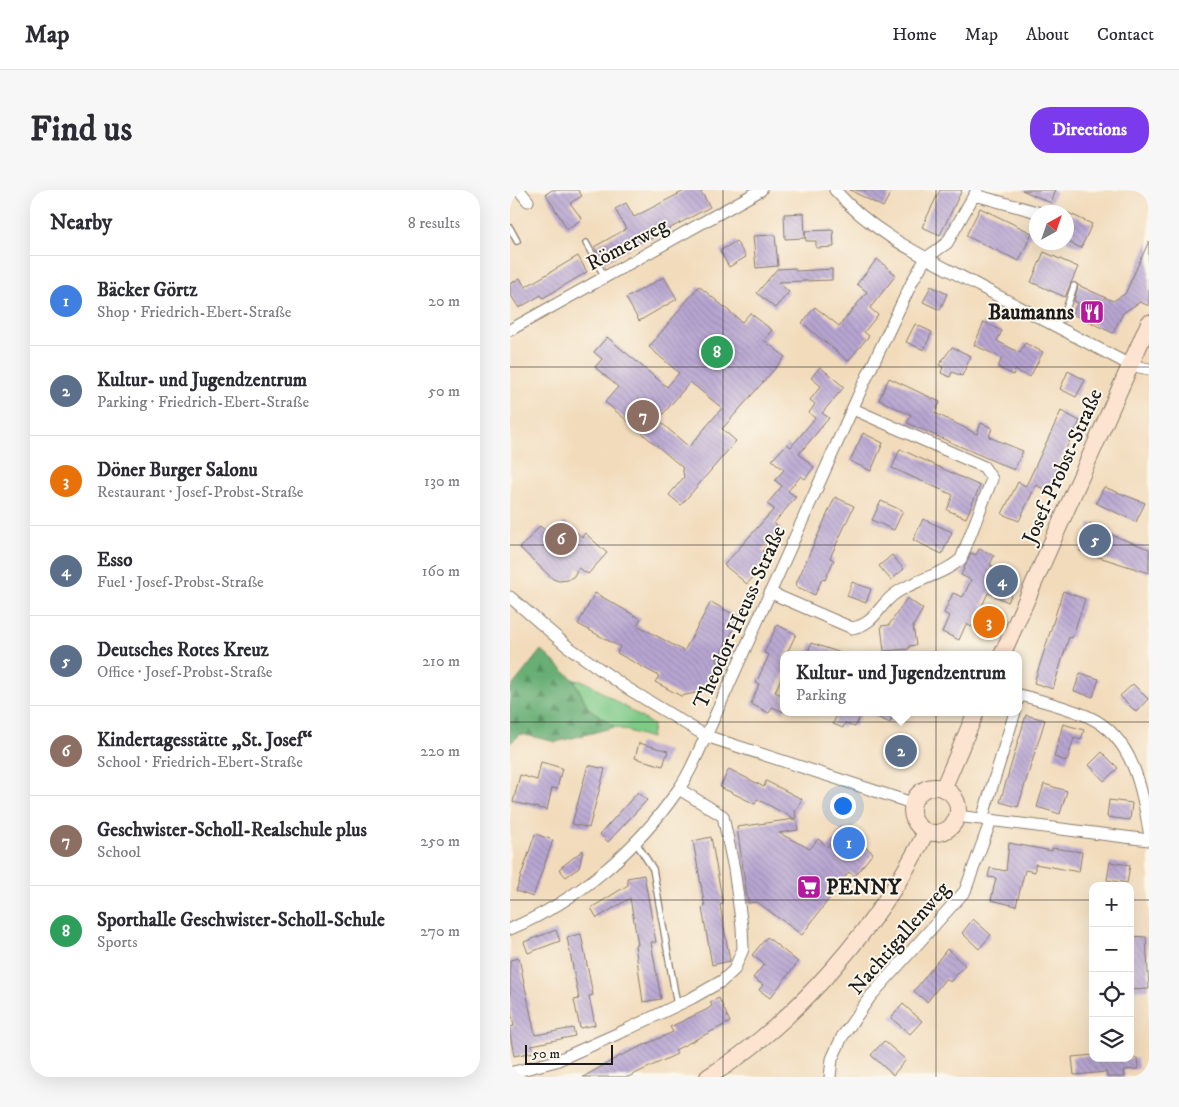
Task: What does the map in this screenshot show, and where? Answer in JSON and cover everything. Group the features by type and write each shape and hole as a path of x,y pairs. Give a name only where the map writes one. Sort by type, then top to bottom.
{"main road":[{"name":"Josef-Probst-Straße","path":"1004,651 1149,323"},
{"path":"943,788 974,716"},
{"path":"936,787 943,788 954,797 958,809 957,816 954,823 941,833 926,832 915,823 912,816 912,803 921,791 936,787"},
{"path":"708,1077 745,1052 811,992 848,949 882,903 926,832"}],"street":[{"path":"519,190 528,201"},
{"name":"Römerweg","path":"510,330 761,190"},
{"path":"835,190 854,212 891,238 926,258 1130,365 1149,369"},
{"path":"926,258 947,243 976,193 1029,210"},
{"name":"Theodor-Heuss-Straße","path":"510,929 578,893 635,841 679,789 706,736 853,409 926,258"},
{"path":"771,593 852,628 866,625 894,594 910,584 953,566 961,559 989,492 992,479 984,467 853,409"},
{"path":"510,596 568,646 627,688 706,736 912,803"},
{"path":"1022,698 1091,717 1109,731 1135,767 1141,786 1149,830"},
{"path":"987,820 1014,716"},
{"path":"510,1073 556,1061 677,1006 722,981 734,970 742,949 740,906 723,816 679,789"},
{"path":"957,816 1149,840"},
{"name":"Nachtigallenweg","path":"830,1077 832,1059 842,1036 870,997 965,891 987,820"}],"lane":[{"path":"510,228 517,241"},
{"path":"586,243 605,277"},
{"path":"1052,324 1063,318 1074,286"},
{"path":"635,841 653,869 677,1006"}],"green space":[{"path":"541,650 574,680 588,708 615,727 556,742 521,734 510,743 510,689"},
{"path":"574,680 586,682 653,725 651,738 615,727 588,708"}],"building":[{"path":"552,190 578,190 582,196 570,203 582,219 567,229 546,194"},
{"path":"686,190 700,190 710,207 650,239 649,237 604,263 594,247 626,229 615,209 626,203 634,217"},
{"path":"850,190 892,190 883,207"},
{"path":"940,190 962,190 940,235 922,227"},
{"path":"1022,190 1056,190 1051,203"},
{"path":"980,208 1029,232 1029,239 1019,261 966,236"},
{"path":"804,213 805,238 785,239 784,214"},
{"path":"1074,216 1092,224 1081,248 1074,245"},
{"path":"833,230 834,247 816,248 816,241 806,241 805,231"},
{"path":"775,235 778,266 756,268 753,236"},
{"path":"736,241 746,257 729,267 720,251"},
{"path":"1149,241 1149,306 1140,302 1123,313 1113,333 1072,314 1078,303 1074,301 1078,285 1113,301 1125,294"},
{"path":"1044,252 1078,267 1065,297 1031,282"},
{"path":"578,256 587,272 543,298 541,295 519,308 510,294 510,284 520,278 525,287"},
{"path":"877,259 896,275 870,308 878,315 864,332 869,336 848,361 802,323 815,307 839,326 867,292 857,284"},
{"path":"795,268 796,271 832,269 832,280 778,282 789,292 775,308 757,293 777,269"},
{"path":"664,277 677,299 639,321 626,298"},
{"path":"699,286 742,322 750,313 772,330 764,340 785,357 722,429 736,441 681,505 669,495 684,477 682,467 605,402 618,387 595,367 602,359 594,352 607,337 667,387 679,373 649,347","holes":["690,382 722,408 689,447 658,420"]},
{"path":"931,286 947,294 940,310 923,302"},
{"path":"984,322 1002,331 997,341 1020,353 1025,343 1043,352 1030,377 1015,370 1013,375 998,367 1002,358 974,345"},
{"path":"915,324 932,332 924,350 906,342"},
{"path":"952,347 971,356 962,376 952,372 950,377 941,373 943,367 939,365"},
{"path":"820,367 844,387 822,413 829,418 799,454 814,467 805,479 801,476 788,491 796,497 774,523 781,529 762,551 770,558 747,584 724,565 774,509 767,504 782,486 775,480 784,470 772,460 787,444 791,447 815,418 809,413 815,404 810,400 821,386 811,378"},
{"path":"1068,371 1085,380 1076,397 1060,389"},
{"path":"889,378 940,402 935,413 977,434 981,423 992,428 989,437 1023,451 1014,470 907,423 911,415 879,400"},
{"path":"1061,411 1080,421 1059,462 1062,464 1049,492 1036,485 1019,521 1002,514 1018,482 1026,486"},
{"path":"863,433 883,443 871,471 850,461"},
{"path":"900,449 980,486 966,518 947,510 953,495 892,468"},
{"path":"1104,487 1145,503 1136,522 1096,503"},
{"path":"835,497 854,506 830,558 834,560 825,580 822,579 815,595 795,586"},
{"path":"881,501 903,511 894,530 872,520"},
{"path":"923,519 952,532 942,554 913,540"},
{"path":"565,522 582,537 585,533 607,553 588,574 578,568 574,576 568,580 559,581 553,579 520,548 540,526 552,536"},
{"path":"1090,523 1110,530 1109,534 1149,549 1149,573 1080,551"},
{"path":"979,549 994,556 990,565 1019,578 1008,602 988,593 972,627 966,624 959,640 942,632 949,616 944,613 953,593 963,597 971,580 961,575 971,553 976,555"},
{"path":"892,555 904,569 891,580 879,566"},
{"path":"852,582 871,589 866,603 847,596"},
{"path":"1063,591 1085,599 1072,638 1069,637 1053,689 1034,683"},
{"path":"595,593 641,619 637,625 684,651 711,602 740,618 716,661 723,665 710,690 681,696 655,682 659,676 617,653 620,647 578,624"},
{"path":"907,598 923,609 913,626 916,645 909,646 909,649 884,651 881,626 889,625"},
{"path":"777,625 796,634 788,651 780,651 780,681 775,692 780,694 780,710 772,707 769,713 751,704 759,684 756,683 769,655 764,653"},
{"path":"811,643 835,651 808,651"},
{"path":"1080,673 1099,679 1093,697 1074,691"},
{"path":"1133,684 1148,699 1136,712 1120,696"},
{"path":"1026,715 1045,720 1018,807 1000,802"},
{"path":"836,716 860,716 855,727 845,723 843,728 833,724"},
{"path":"875,716 893,716 890,723"},
{"path":"1063,724 1084,730 1081,740 1074,738 1067,761 1054,757"},
{"path":"639,743 668,751 663,766 635,758"},
{"path":"1102,752 1118,768 1104,781 1089,765"},
{"path":"541,762 562,768 557,789 552,788 547,810 513,802 520,775 537,780"},
{"path":"588,765 605,769 589,828 572,824"},
{"path":"729,769 764,787 766,781 802,799 795,812 798,830 779,833 810,849 818,839 828,847 842,829 873,853 855,876 849,872 802,935 757,902 748,903 737,827 795,819 757,799 755,804 720,787"},
{"path":"1044,784 1067,791 1060,814 1037,807"},
{"path":"638,792 647,800 608,842 600,834"},
{"path":"1109,800 1132,803 1130,820 1107,817"},
{"path":"535,834 553,840 533,897 516,891"},
{"path":"711,837 723,904 720,905 730,961 712,965 702,908 705,907 693,841"},
{"path":"1009,843 1052,851 1052,848 1082,852 1079,872 1035,864 1035,872 1025,870 1016,906 991,900 996,878 988,877 990,868 1006,871"},
{"path":"583,850 579,868 566,877 559,869"},
{"path":"1110,862 1130,865 1127,882 1107,880"},
{"path":"644,875 656,942 651,942 661,999 643,1002 635,945 638,945 630,898 597,918 591,908 628,885 627,878"},
{"path":"973,919 991,935 979,949 962,933"},
{"path":"556,930 560,941 528,953 524,942"},
{"path":"581,934 593,995 589,996 595,1025 580,1028 574,1000 579,999 567,937"},
{"path":"1134,936 1146,937 1149,989 1134,990"},
{"path":"767,937 798,962 770,998 759,990 763,985 753,978 764,964 752,955"},
{"path":"947,949 965,965 950,982 946,978 927,1002 914,991"},
{"path":"519,958 535,1035 573,1028 575,1036 532,1045 534,1052 514,1056 510,1034 510,1027 514,1026 510,1007 510,960"},
{"path":"719,998 730,1022 675,1050 677,1054 628,1077 583,1077 620,1056 673,1032 670,1027 706,1010 712,1006 710,1002"},
{"path":"903,1004 922,1021 910,1034 891,1018"},
{"path":"884,1041 906,1060 893,1075 871,1055"},
{"path":"1089,1055 1089,1062 1134,1062 1134,1058 1137,1058 1138,1069 1124,1070 1125,1077 1107,1077 1106,1072 1074,1075 1072,1057"}],"place":[{"name":"Baumanns","path":"1092,312"},
{"name":"Sporthalle Geschwister-Scholl-Schule","path":"717,352"},
{"name":"Geschwister-Scholl-Realschule plus","path":"643,416"},
{"name":"Kindertagesstätte „St. Josef“","path":"561,539"},
{"name":"Deutsches Rotes Kreuz","path":"1095,540"},
{"name":"Esso","path":"1002,581"},
{"name":"Döner Burger Salonu","path":"989,622"},
{"name":"Kultur- und Jugendzentrum","path":"901,751"},
{"name":"Bäcker Görtz","path":"849,843"},
{"name":"PENNY","path":"809,887"}]}
